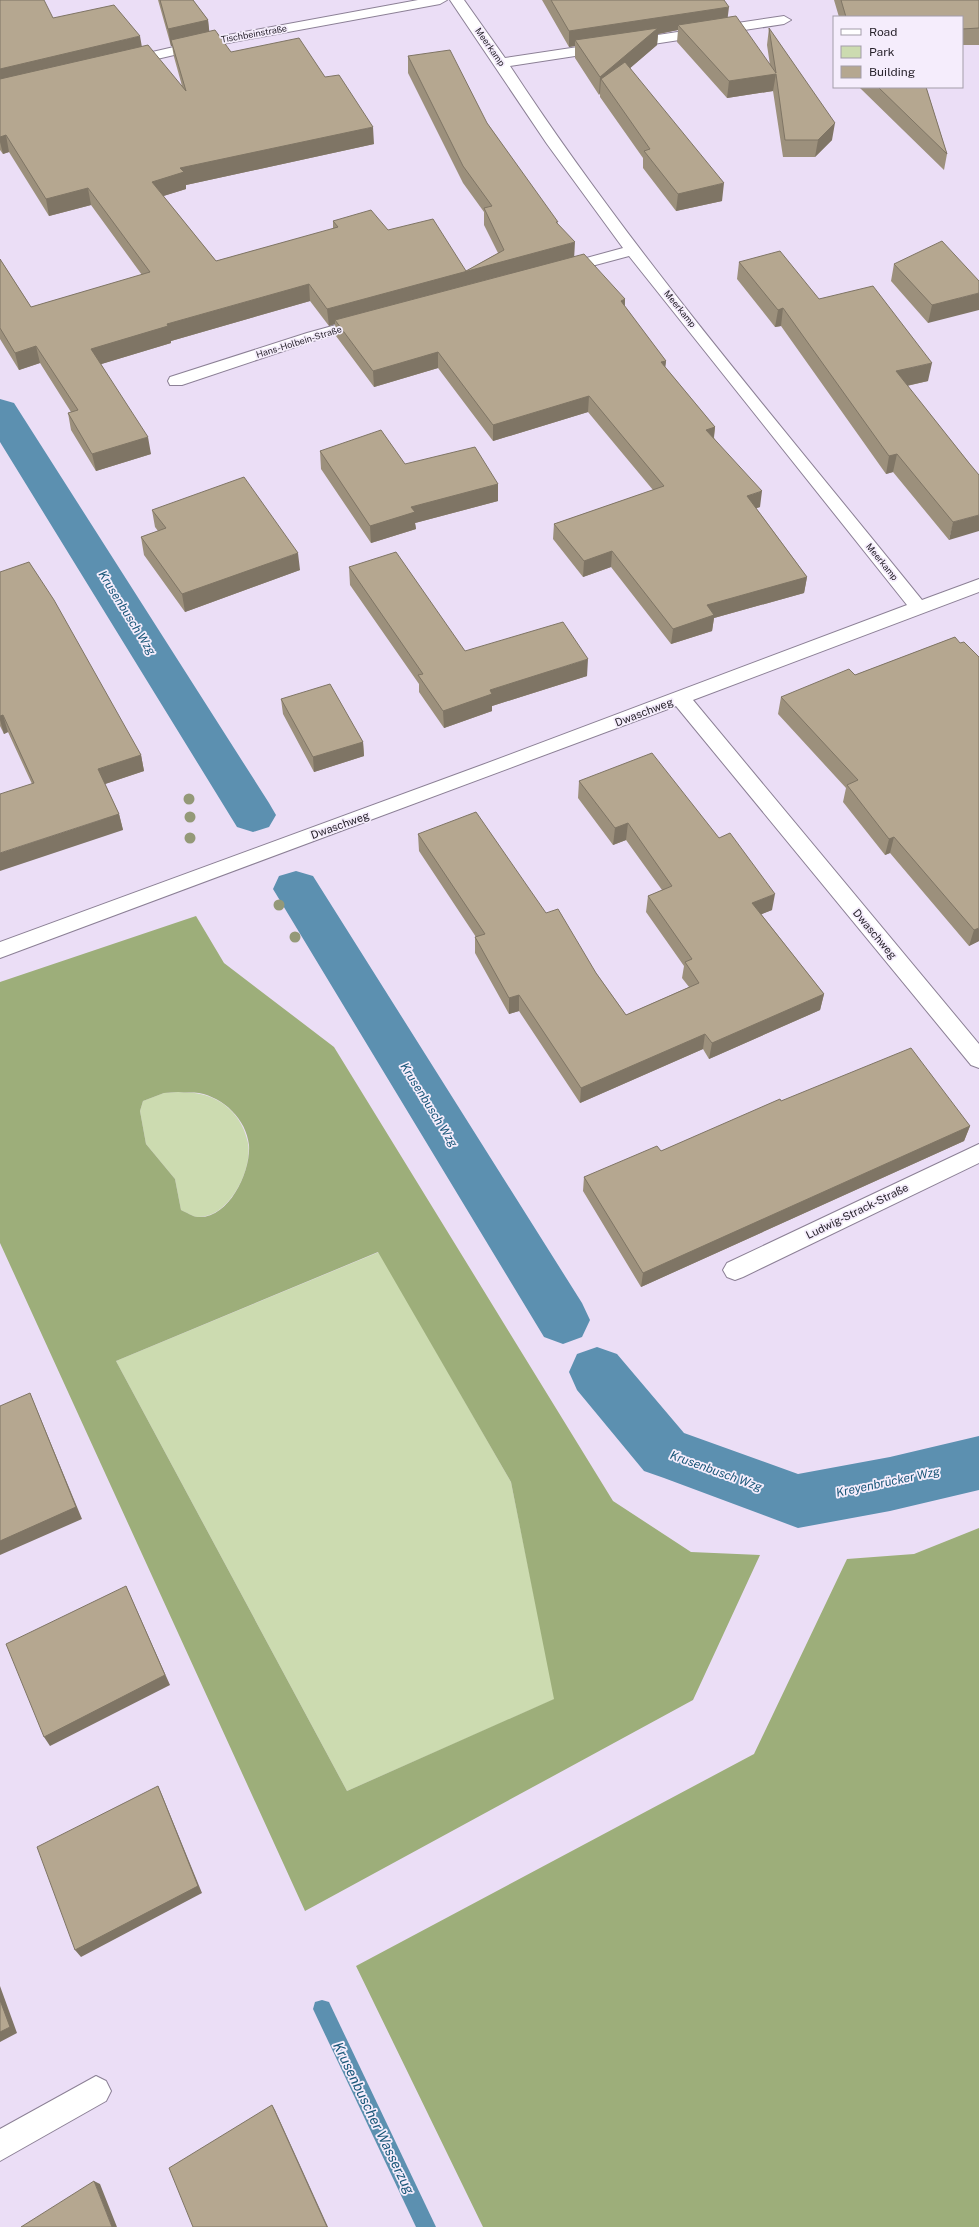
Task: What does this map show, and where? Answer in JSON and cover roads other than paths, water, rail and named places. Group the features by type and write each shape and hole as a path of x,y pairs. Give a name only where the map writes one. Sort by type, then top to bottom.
{"street":[{"name":"Tischbeinstraße","path":"112,66 217,41 440,0"},
{"name":"Meerkamp","path":"457,0 501,63 552,141 632,250 918,607"},
{"path":"501,63 784,20"},
{"path":"549,273 632,250"},
{"name":"Hans-Holbein-Straße","path":"176,381 313,336 382,318"},
{"name":"Dwaschweg","path":"0,950 680,698 979,585"},
{"name":"Dwaschweg","path":"680,698 979,1059"},
{"name":"Ludwig-Strack-Straße","path":"735,1270 979,1153"},
{"path":"0,2146 96,2090"}],"waterway":[{"name":"Krusenbusch Wzg","path":"0,411 253,815"},
{"name":"Krusenbusch Wzg","path":"296,889 563,1320"},
{"name":"Krusenbusch Wzg","path":"597,1372 664,1452 798,1501 890,1484 979,1463"},
{"name":"Krusenbuscher Wasserzug","path":"322,2009 426,2227"}],"water label":[{"name":"Kreyenbrücker Wzg","path":"888,1482"}]}
